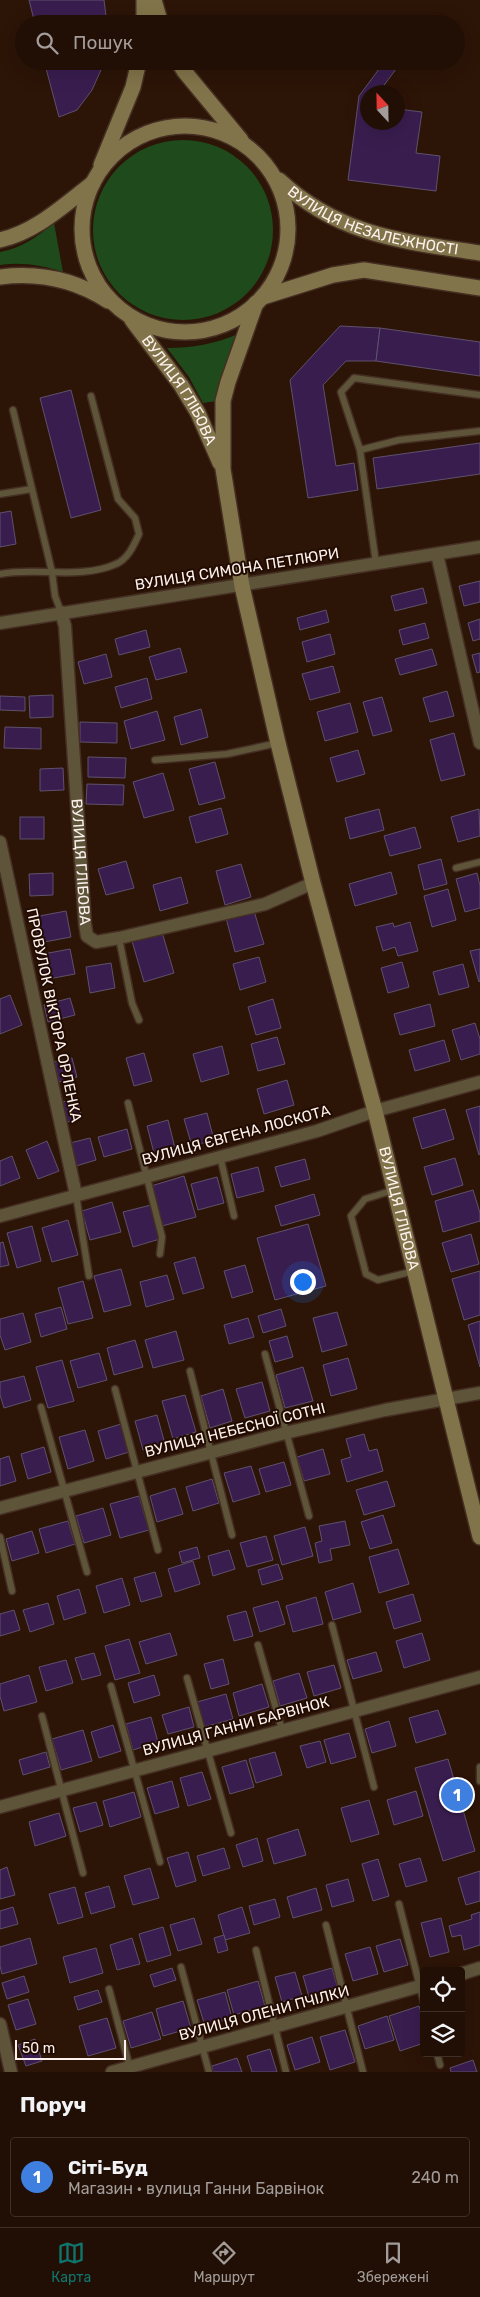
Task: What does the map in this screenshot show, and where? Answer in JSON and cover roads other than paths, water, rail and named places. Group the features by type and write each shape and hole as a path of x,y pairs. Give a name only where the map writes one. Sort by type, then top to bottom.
{"main road":[{"path":"144,0 144,15"},
{"path":"154,0 158,15"},
{"path":"95,179 133,87 137,70"},
{"path":"184,70 247,147"},
{"name":"ВУЛИЦЯ НЕЗАЛЕЖНОСТІ","path":"0,240 14,237 38,225 95,179 110,159 127,145 146,135 166,128 187,127 208,129 228,136 247,147 273,175 309,206 323,214 358,229 386,238 480,253"},
{"name":"ВУЛИЦЯ НЕЗАЛЕЖНОСТІ","path":"0,277 44,276 72,283 94,292 146,325 165,330 185,332 224,325 241,316 260,300 275,279 284,259 288,238 287,216 282,195 273,175"},
{"name":"ВУЛИЦЯ НЕЗАЛЕЖНОСТІ","path":"95,179 86,202 82,222 83,242 87,261 95,280 107,296 125,313"},
{"name":"ВУЛИЦЯ НЕЗАЛЕЖНОСТІ","path":"260,300 333,275 364,270 480,288"},
{"name":"ВУЛИЦЯ ГЛІБОВА","path":"260,300 228,382 223,401 223,469 242,586 313,883 375,1111 480,1537"},
{"name":"ВУЛИЦЯ ГЛІБОВА","path":"125,313 181,385 198,413 223,469"}],"street":[{"name":"ВУЛИЦЯ СИМОНА ПЕТЛЮРИ","path":"0,623 480,547"},
{"path":"437,554 480,743"},
{"name":"ВУЛИЦЯ ГЛІБОВА","path":"61,612 65,626 85,924 88,936 96,942 119,938 265,904 313,883"},
{"name":"ПРОВУЛОК ВІКТОРА ОРЛЕНКА","path":"0,842 76,1195"},
{"name":"ВУЛИЦЯ ЄВГЕНА ЛОСКОТА","path":"0,1216 318,1130 375,1111 480,1082"},
{"name":"ВУЛИЦЯ НЕБЕСНОЇ СОТНІ","path":"0,1508 285,1433 385,1410 480,1393"},
{"name":"ВУЛИЦЯ ГАННИ БАРВІНОК","path":"0,1807 480,1677"},
{"path":"465,1973 480,1968"},
{"name":"ВУЛИЦЯ ОЛЕНИ ПЧІЛКИ","path":"112,2072 130,2069 275,2026 420,1987"},
{"path":"0,2024 11,2072"}],"lane":[{"path":"376,563 360,450 341,392 354,378 480,395"},
{"path":"0,574 86,572 117,564 130,552 139,534 135,518 118,499 91,396"},
{"path":"13,410 52,572 55,596 61,612"},
{"path":"360,450 399,440 480,431"},
{"path":"0,494 32,489"},
{"path":"155,760 227,754 278,743"},
{"path":"456,868 480,862"},
{"path":"119,938 132,1003 139,1020"},
{"path":"128,1103 162,1237 160,1254"},
{"path":"220,1156 234,1216"},
{"path":"395,1190 365,1198 351,1216 366,1274 378,1280 415,1271"},
{"path":"76,1195 89,1276"},
{"path":"265,1354 309,1516"},
{"path":"190,1371 232,1535"},
{"path":"115,1389 139,1471 158,1550"},
{"path":"42,1406 87,1572"},
{"path":"0,1537 12,1591"},
{"path":"332,1625 374,1787"},
{"path":"258,1645 282,1730"},
{"path":"187,1678 231,1834"},
{"path":"111,1686 160,1862"},
{"path":"42,1716 83,1874"},
{"path":"480,1767 480,1781"},
{"path":"399,1904 420,1979"},
{"path":"326,1925 363,2072"},
{"path":"256,1950 286,2072"},
{"path":"182,1967 208,2072"},
{"path":"109,1989 130,2069"},
{"path":"438,2057 440,2065"}],"place":[{"name":"Сіті-Буд","path":"457,1795"}]}
